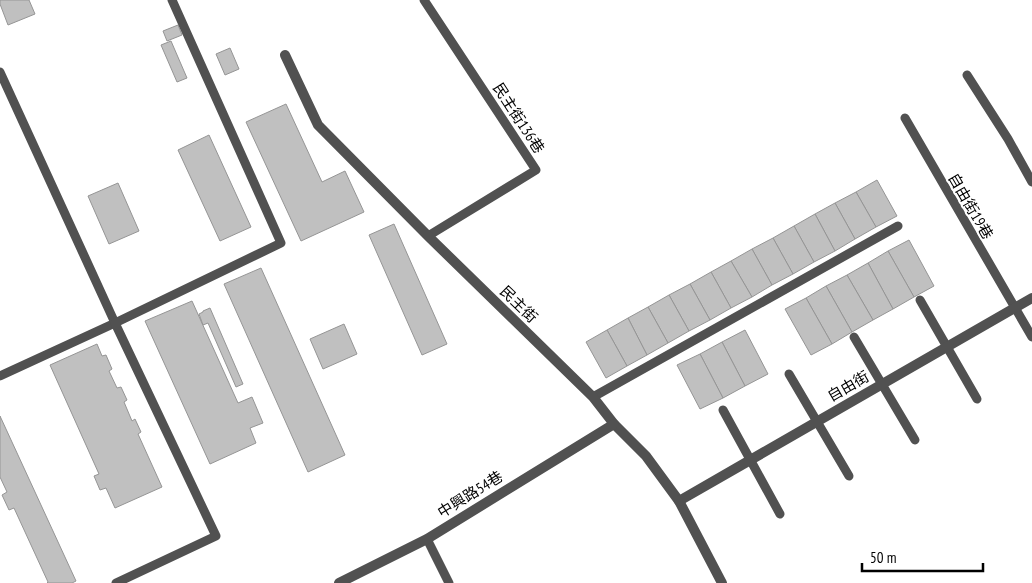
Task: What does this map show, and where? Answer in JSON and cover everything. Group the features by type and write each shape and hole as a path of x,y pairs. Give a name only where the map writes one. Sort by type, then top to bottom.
{"street":[{"name":"民主街","path":"285,55 318,125 428,236 593,397 614,424 646,456 679,501 722,583"},
{"name":"自由街","path":"679,501 1032,298"},
{"name":"中興路54巷","path":"339,583 426,539 614,424"}],"lane":[{"path":"0,376 281,243 172,0"},
{"name":"民主街136巷","path":"424,0 536,170 428,236"},
{"path":"0,72 115,323 216,536 116,583"},
{"path":"967,75 1008,139 1032,182"},
{"name":"自由街19巷","path":"905,118 1032,337"},
{"path":"593,397 898,226"},
{"path":"920,300 976,400"},
{"path":"854,336 915,440"},
{"path":"789,374 849,476"},
{"path":"723,410 780,514"},
{"path":"426,539 449,583"}],"building":[{"path":"0,0 29,0 35,14 8,25"},
{"path":"178,25 182,35 167,41 163,31"},
{"path":"171,41 187,78 177,82 161,45"},
{"path":"230,48 239,69 225,75 216,54"},
{"path":"286,104 322,182 345,171 364,212 301,241 246,122"},
{"path":"209,135 251,227 220,241 178,150"},
{"path":"877,180 897,216 876,227 856,192"},
{"path":"118,183 139,231 109,244 88,196"},
{"path":"856,192 876,227 855,239 835,203"},
{"path":"835,203 855,239 835,251 815,214"},
{"path":"815,214 835,251 814,262 794,226"},
{"path":"394,224 447,344 422,355 369,235"},
{"path":"794,226 814,262 793,274 773,238"},
{"path":"773,238 793,274 772,285 752,249"},
{"path":"909,240 934,286 914,297 888,251"},
{"path":"752,249 772,285 752,297 731,261"},
{"path":"888,251 914,297 893,309 868,263"},
{"path":"731,261 752,297 731,308 711,272"},
{"path":"868,263 893,309 873,320 847,275"},
{"path":"261,268 345,455 308,472 224,284"},
{"path":"711,272 731,308 710,320 690,284"},
{"path":"847,275 873,320 852,332 826,286"},
{"path":"690,284 710,320 689,331 669,295"},
{"path":"826,286 852,332 832,344 806,298"},
{"path":"669,295 689,331 668,343 648,307"},
{"path":"806,298 832,344 811,355 785,309"},
{"path":"192,301 238,403 252,397 263,423 250,428 256,443 210,464 145,321"},
{"path":"648,307 668,343 647,355 628,318"},
{"path":"210,308 243,384 236,387 208,323 203,325 199,314"},
{"path":"628,318 647,355 627,366 607,330"},
{"path":"344,324 357,354 323,369 310,339"},
{"path":"607,330 627,366 606,378 586,342"},
{"path":"745,330 768,374 745,386 722,342"},
{"path":"722,342 745,386 723,398 700,354"},
{"path":"97,344 102,356 106,355 112,369 109,371 117,388 121,387 127,400 124,402 132,421 135,419 141,432 138,434 162,487 115,508 106,488 100,490 94,476 99,474 50,365"},
{"path":"700,354 723,398 700,409 677,365"},
{"path":"0,416 76,581 72,583 47,583 14,508 9,510 2,495 7,492 0,477"}]}
